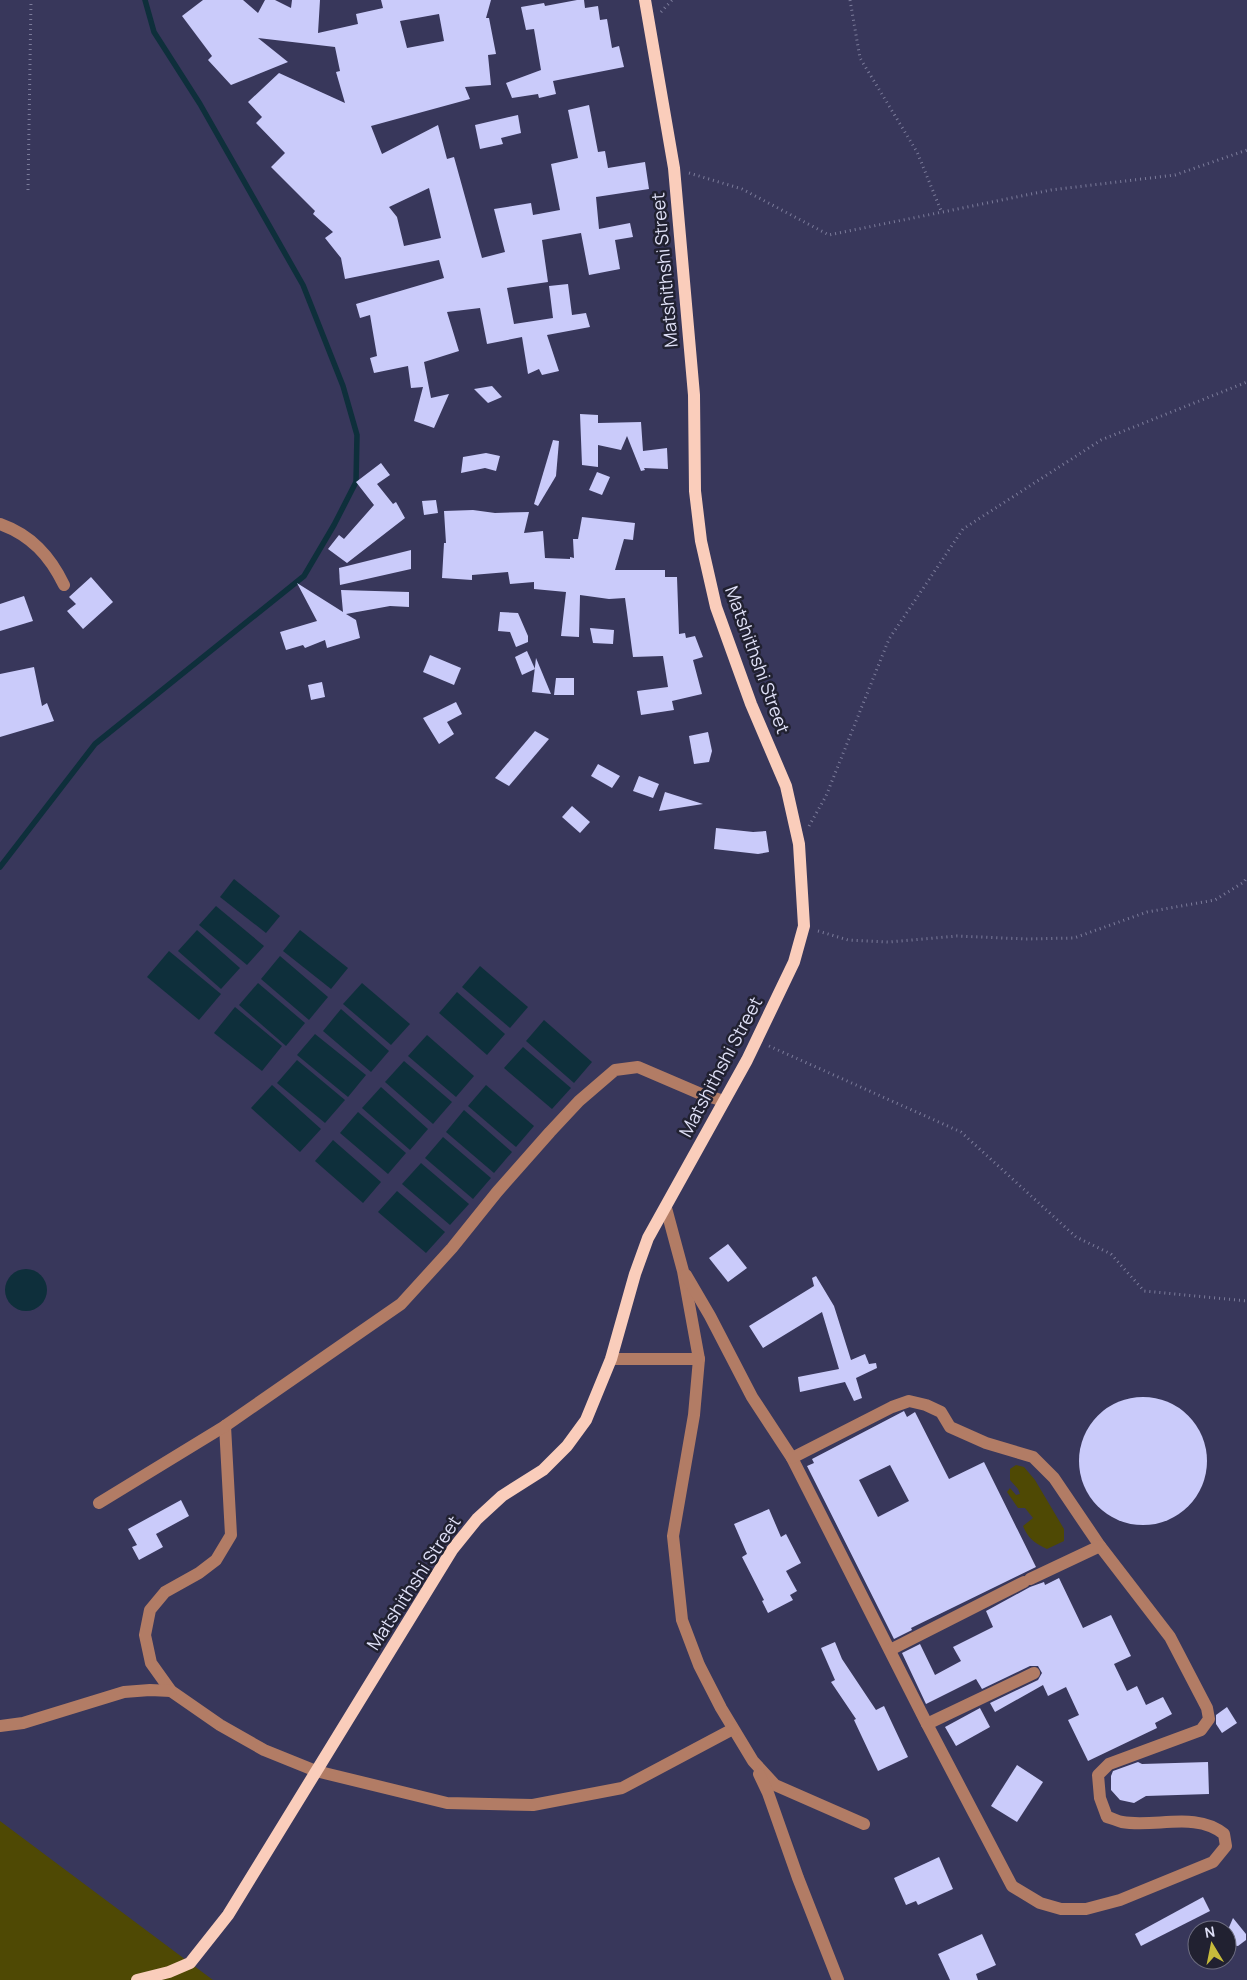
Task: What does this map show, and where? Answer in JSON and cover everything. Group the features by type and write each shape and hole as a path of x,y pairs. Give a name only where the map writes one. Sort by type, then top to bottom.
{"main road":[{"name":"Matshithshi Street","path":"137,1980 169,1972 190,1963 228,1915 452,1550 477,1519 502,1496 543,1470 567,1446 586,1420 612,1359 635,1274 648,1238 757,1040 794,962 804,926 800,844 786,786 750,704 716,607 701,541 696,491 694,394 674,168 645,0"}],"lane":[{"path":"0,524 33,542 44,552 55,565 64,585"},
{"path":"99,1503 225,1426 401,1304 452,1248 497,1192 550,1132 580,1101 615,1070 638,1066 701,1094 724,1101"},
{"path":"666,1208 683,1271 699,1359 694,1415 673,1536 682,1620 699,1665 753,1761 768,1793 798,1878 838,1980"},
{"path":"683,1271 710,1316 752,1397 792,1458 927,1724 1012,1886 1040,1903 1061,1909 1086,1909 1120,1900 1213,1862 1226,1846 1224,1834 1216,1827 1200,1822 1122,1822 1107,1816 1100,1798 1098,1775 1109,1764 1201,1730 1209,1719 1207,1708 1170,1637 1100,1546 1054,1478 1033,1457 986,1443 950,1426 941,1412 909,1401 892,1407 792,1458"},
{"path":"612,1359 699,1359"},
{"path":"225,1426 231,1535 216,1560 199,1573 165,1592 150,1610 145,1635 151,1663 171,1691 220,1725 256,1746 316,1771 447,1803 533,1805 622,1788 734,1729"},
{"path":"890,1650 1027,1580 1100,1546"},
{"path":"927,1724 1034,1673"},
{"path":"0,1726 23,1723 124,1692 171,1691"},
{"path":"753,1761 775,1785 864,1824"}],"path":[{"path":"28,190 31,0"},
{"path":"850,0 860,58 917,152 942,213"},
{"path":"674,168 742,189 829,236 1051,190 1175,175 1247,150"},
{"path":"800,844 826,796 889,639 963,529 1101,440 1247,382"},
{"path":"804,926 848,940 889,942 958,936 1026,939 1074,938 1147,912 1215,900 1244,882 1247,877"},
{"path":"757,1040 961,1132 1076,1238 1111,1254 1144,1291 1247,1302"}],"shaded area":[{"path":"1016,1465 1024,1467 1035,1480 1064,1529 1064,1541 1047,1549 1035,1542 1027,1534 1023,1526 1033,1518 1025,1508 1018,1508 1007,1492 1010,1488 1016,1495 1020,1494 1010,1480 1010,1469"},
{"path":"0,1821 190,1963 213,1980 0,1980"}],"water":[{"path":"234,879 280,916 266,933 220,897"},
{"path":"216,906 264,946 247,965 199,925"},
{"path":"197,930 240,968 221,989 178,951"},
{"path":"300,930 348,968 331,989 283,951"},
{"path":"169,951 221,994 199,1020 147,977"},
{"path":"280,956 328,997 309,1020 261,979"},
{"path":"480,966 528,1007 510,1028 462,987"},
{"path":"258,983 305,1023 286,1046 239,1005"},
{"path":"362,983 410,1024 391,1045 343,1004"},
{"path":"457,992 505,1034 487,1055 439,1013"},
{"path":"235,1007 282,1046 262,1071 214,1033"},
{"path":"341,1009 389,1051 371,1072 323,1031"},
{"path":"544,1020 592,1062 574,1083 526,1041"},
{"path":"315,1034 366,1075 348,1097 297,1055"},
{"path":"427,1035 474,1076 456,1097 408,1056"},
{"path":"523,1047 571,1088 552,1109 504,1068"},
{"path":"297,1060 345,1100 325,1123 277,1083"},
{"path":"404,1061 452,1102 433,1124 385,1082"},
{"path":"272,1085 321,1129 300,1152 251,1108"},
{"path":"486,1085 534,1126 516,1147 468,1106"},
{"path":"381,1087 428,1129 410,1150 362,1108"},
{"path":"464,1110 512,1152 494,1173 446,1132"},
{"path":"358,1112 406,1153 388,1174 340,1133"},
{"path":"443,1137 491,1178 473,1199 425,1158"},
{"path":"333,1140 381,1182 363,1203 315,1161"},
{"path":"421,1163 469,1204 450,1225 402,1184"},
{"path":"397,1191 445,1232 426,1253 378,1212"},
{"path":"30,1269 38,1272 44,1278 47,1290 44,1302 38,1308 22,1311 14,1308 8,1302 5,1286 8,1278 14,1272"}],"building":[{"path":"203,0 243,0 258,13 265,0 275,0 291,8 292,0 320,0 318,33 358,24 356,14 383,8 381,0 491,0 486,18 489,18 496,54 488,55 491,85 465,87 470,99 371,126 382,154 438,125 447,159 454,157 482,258 505,252 494,209 531,203 533,215 560,210 551,164 578,158 568,110 589,105 598,152 605,151 608,168 645,162 649,189 596,197 599,229 630,223 633,237 615,240 620,269 589,275 581,233 542,240 548,282 507,288 514,324 553,318 549,286 568,284 572,315 586,313 590,327 547,335 559,371 542,375 539,369 528,374 522,337 487,344 480,308 447,312 459,351 424,362 431,398 449,394 434,428 414,421 423,387 411,388 408,366 374,373 370,358 377,356 370,315 360,318 356,304 444,278 439,260 345,279 341,258 325,238 333,232 313,214 315,211 271,167 285,153 256,123 262,117 248,102 279,73 345,103 336,72 340,71 335,47 258,38 288,62 231,85 208,60 212,56 182,16","holes":["439,14 444,41 407,48 400,21","429,188 441,238 404,246 397,217 389,207"]},
{"path":"584,0 585,8 598,6 600,20 607,19 612,48 619,46 624,67 553,81 556,94 539,98 538,94 512,98 506,83 541,70 534,29 526,30 521,7 544,3 545,6"},
{"path":"518,115 521,133 501,138 503,144 480,149 475,125"},
{"path":"492,386 502,397 488,403 474,389"},
{"path":"580,414 598,415 598,423 641,422 643,451 667,448 668,469 644,468 645,470 641,471 627,436 621,450 598,445 598,467 582,465"},
{"path":"553,440 559,441 556,476 538,506 534,504"},
{"path":"486,453 500,456 496,471 485,468 461,473 463,457"},
{"path":"381,463 390,475 377,484 393,504 396,502 405,518 347,563 328,549 339,535 344,539 374,505 356,482"},
{"path":"597,472 610,477 602,495 589,490"},
{"path":"436,500 438,513 424,515 422,501"},
{"path":"473,510 495,513 529,512 524,533 543,531 545,558 574,558 573,539 578,539 582,517 635,523 633,540 624,539 615,570 665,570 665,577 677,577 679,634 685,633 686,638 695,636 703,657 693,660 702,694 672,701 674,710 641,715 637,691 668,687 663,656 633,657 625,598 609,599 580,595 579,637 561,636 566,592 534,589 534,582 510,584 508,572 472,575 472,580 442,578 444,543 446,543 444,511"},
{"path":"411,550 411,569 340,585 339,568"},
{"path":"91,577 113,602 83,629 67,611 76,604 69,597"},
{"path":"297,583 343,612 341,590 409,592 409,607 390,606 346,614 356,620 360,638 327,648 325,640 305,648 303,645 286,650 280,632 317,621"},
{"path":"24,596 33,621 0,631 0,604"},
{"path":"500,612 518,613 528,636 528,642 516,647 510,632 498,631"},
{"path":"590,628 614,630 613,644 593,643"},
{"path":"527,651 535,669 522,675 515,657"},
{"path":"430,655 461,668 454,685 423,672"},
{"path":"536,658 551,694 532,692"},
{"path":"34,667 42,706 47,703 54,721 0,737 0,674"},
{"path":"556,678 574,678 574,695 554,695"},
{"path":"322,682 325,697 311,700 308,685"},
{"path":"456,702 462,714 447,722 454,734 439,744 423,718"},
{"path":"535,731 549,739 509,786 495,778"},
{"path":"708,732 712,751 709,762 694,764 689,736"},
{"path":"598,764 620,776 612,788 591,776"},
{"path":"639,776 659,784 653,798 633,791"},
{"path":"665,792 703,804 659,811"},
{"path":"572,806 590,822 580,833 562,817"},
{"path":"716,828 753,832 766,831 769,852 758,854 714,849"},
{"path":"728,1244 747,1268 728,1282 709,1258"},
{"path":"816,1276 834,1306 851,1360 865,1354 869,1364 876,1363 877,1368 856,1378 862,1398 854,1401 845,1382 800,1392 798,1377 839,1369 822,1312 763,1348 749,1326 814,1286 812,1278"},
{"path":"1143,1397 1156,1398 1168,1402 1188,1416 1202,1436 1206,1448 1206,1474 1202,1486 1188,1506 1168,1520 1156,1524 1143,1525 1130,1524 1118,1520 1098,1506 1084,1486 1080,1474 1079,1461 1080,1448 1084,1436 1098,1416 1118,1402 1130,1398"},
{"path":"904,1411 907,1417 915,1412 949,1479 984,1462 1036,1567 911,1628 912,1630 894,1639 807,1466 814,1463 812,1459","holes":["890,1465 909,1501 878,1517 859,1480"]},
{"path":"181,1500 189,1516 156,1534 163,1547 139,1560 132,1547 137,1545 128,1529"},
{"path":"769,1509 781,1537 786,1534 801,1563 786,1571 797,1591 790,1595 793,1600 768,1613 762,1601 764,1600 742,1557 747,1554 734,1524"},
{"path":"1059,1578 1083,1628 1111,1615 1131,1656 1114,1664 1127,1691 1137,1686 1146,1705 1163,1697 1172,1714 1155,1723 1157,1728 1088,1761 1068,1720 1079,1715 1066,1687 1048,1696 1043,1685 995,1712 990,1703 1038,1680 1042,1673 1038,1666 1030,1666 982,1689 976,1679 926,1704 902,1653 920,1644 935,1675 961,1661 953,1647 993,1627 986,1611 1030,1587 1044,1582 1045,1585"},
{"path":"835,1642 842,1659 876,1710 884,1706 908,1757 878,1771 854,1720 856,1719 831,1682 835,1680 821,1648"},
{"path":"1227,1707 1237,1723 1222,1733 1216,1724 1216,1715"},
{"path":"980,1708 990,1727 956,1746 945,1727"},
{"path":"1138,1762 1142,1764 1208,1762 1209,1794 1146,1796 1134,1803 1120,1800 1111,1790 1113,1771"},
{"path":"1017,1765 1043,1782 1017,1822 991,1806"},
{"path":"939,1857 953,1889 918,1905 916,1901 906,1905 894,1878"},
{"path":"1203,1897 1210,1911 1192,1920 1187,1920 1187,1923 1141,1946 1135,1934"},
{"path":"1237,1923 1246,1934 1246,1940 1238,1946"},
{"path":"982,1934 996,1965 976,1974 978,1980 950,1980 938,1954"}],"waterway":[{"path":"0,867 95,744 304,576 334,525 356,482 357,435 343,386 303,285 200,104 154,32 145,0"}]}
